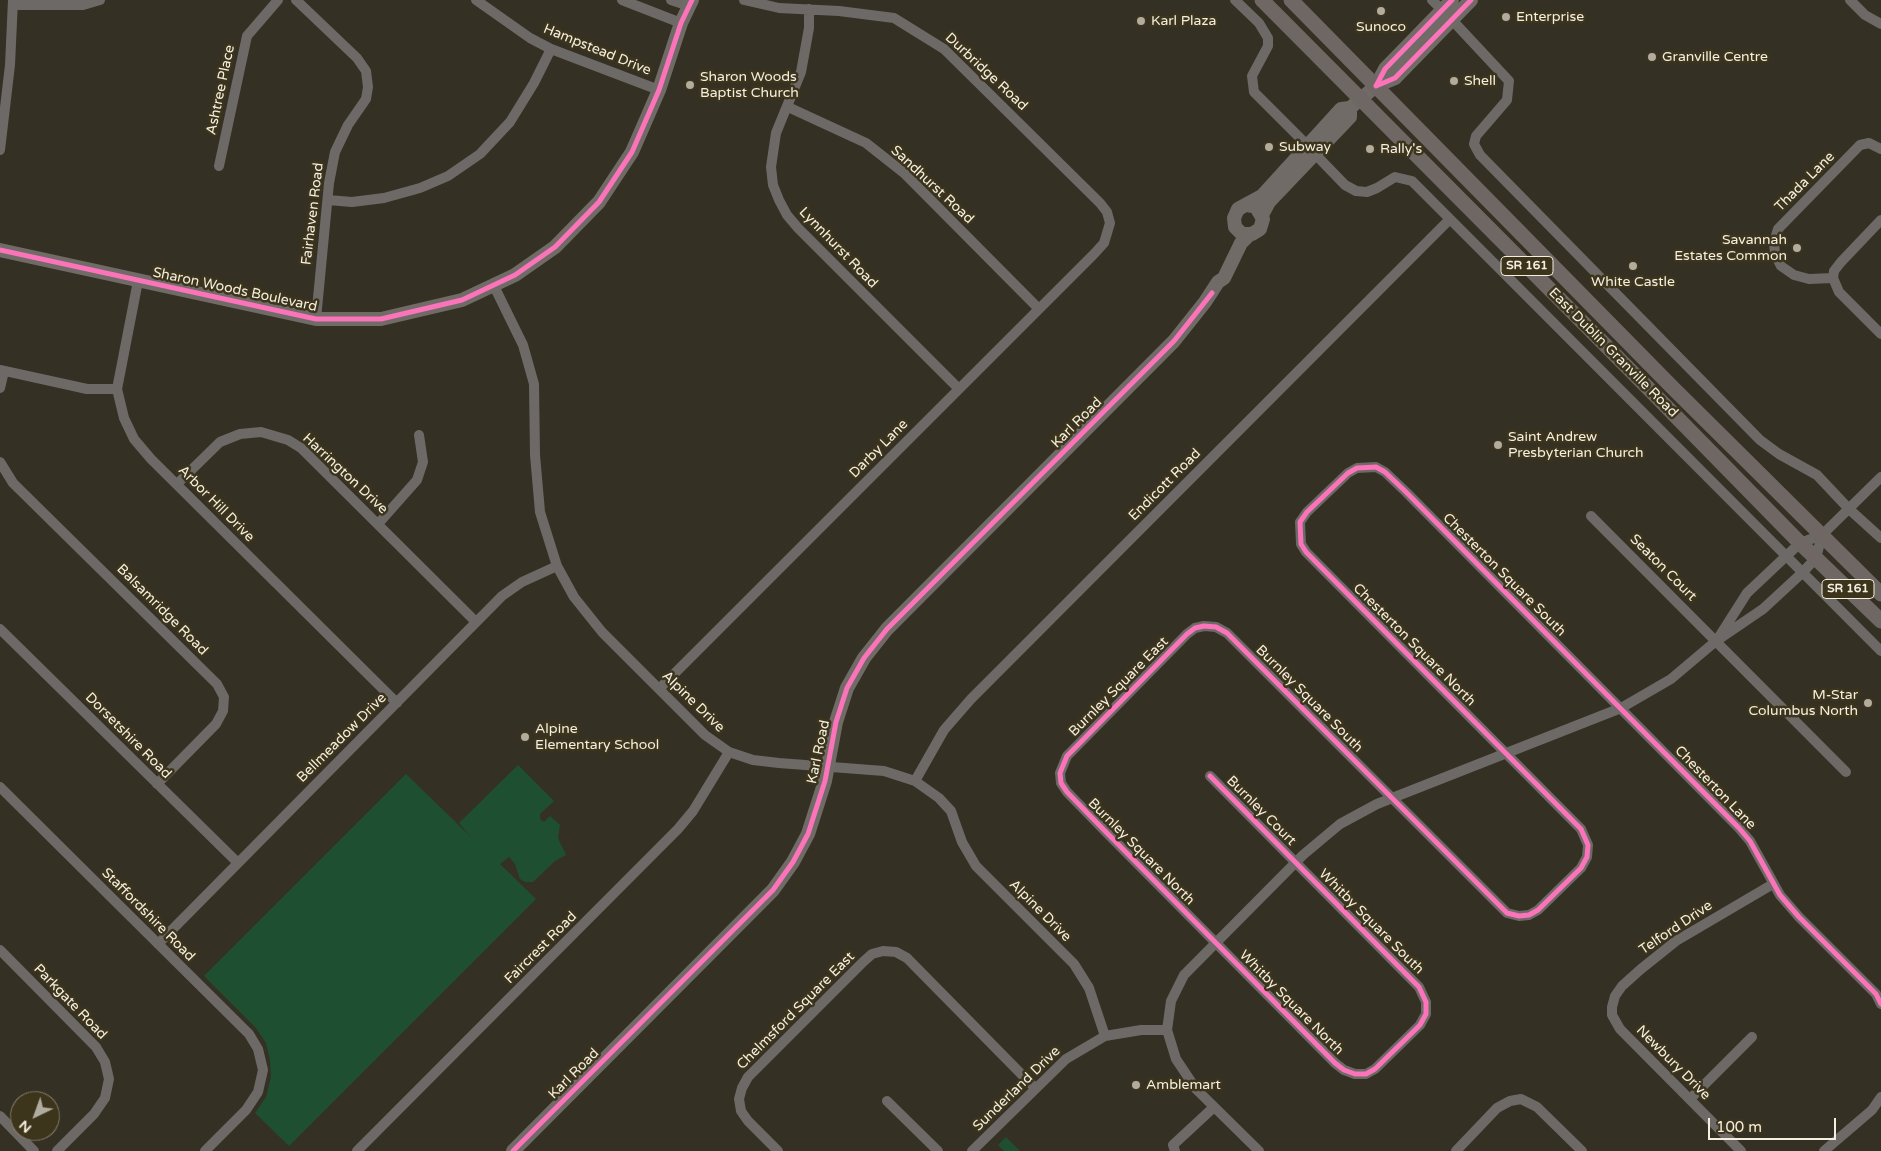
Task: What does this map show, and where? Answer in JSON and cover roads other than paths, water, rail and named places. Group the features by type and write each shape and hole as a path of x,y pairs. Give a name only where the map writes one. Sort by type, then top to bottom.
{"main road":[{"name":"East Dublin Granville Road","path":"1262,0 1355,103 1652,392 1800,543 1881,621"},
{"name":"East Dublin Granville Road","path":"1291,0 1881,594"}],"street":[{"path":"0,150 10,65 13,2 83,5 100,0"},
{"name":"Ashtree Place","path":"218,166 247,36 278,0"},
{"name":"Fairhaven Road","path":"296,0 357,58 366,71 368,87 366,99 335,152 328,200 316,320"},
{"name":"Hampstead Drive","path":"476,0 530,38 551,49 659,90"},
{"path":"622,0 681,22"},
{"path":"671,0 690,3"},
{"name":"Durbridge Road","path":"744,0 778,8 809,9 894,18 944,48 1100,203 1107,212 1110,224"},
{"name":"East Dublin Granville Road","path":"1235,0 1259,23 1268,38 1268,46 1252,76 1254,92 1345,185 1356,191 1367,192 1395,177 1406,178 1412,181 1881,651"},
{"path":"1311,149 1269,202 1262,215 1260,229 1250,234 1242,234 1235,227 1235,213 1262,196 1311,149 1350,117 1355,103 1376,86 1385,69 1445,7 1471,0"},
{"path":"1850,0 1865,16 1881,24"},
{"name":"Sharon Woods Boulevard","path":"0,250 316,320 380,319 462,300 494,286 555,247 599,202 632,152 659,90 681,22 690,3"},
{"path":"1445,7 1509,81 1506,100 1476,136 1474,144 1480,155 1760,440 1779,454 1817,475 1848,509 1881,538"},
{"name":"Lynnhurst Road","path":"809,9 809,28 801,72 776,133 771,167 773,185 786,215 959,388"},
{"path":"328,200 352,202 384,198 420,188 448,176 480,154 510,122 534,83 551,49"},
{"name":"Sandhurst Road","path":"788,107 866,143 904,173 1039,309"},
{"name":"Thada Lane","path":"1833,278 1809,279 1794,275 1781,266 1775,254 1774,242 1778,229 1860,145 1869,144 1881,149"},
{"path":"1247,206 1256,208 1262,215"},
{"name":"Endicott Road","path":"915,781 944,730 971,699 1450,219"},
{"path":"1881,220 1841,262 1834,271 1833,278 1839,292 1881,334"},
{"name":"Darby Lane","path":"659,689 1104,243 1110,224"},
{"name":"Karl Road","path":"1218,282 1217,275 1234,242 1235,227"},
{"name":"Karl Road","path":"513,1151 773,890 793,862 808,834 828,767 836,722 847,688 864,658 888,628 1174,341 1205,302 1218,282 1224,278 1241,243 1250,234"},
{"name":"Arbor Hill Drive","path":"138,281 117,389 124,418 134,439 397,703"},
{"name":"Alpine Drive","path":"494,286 523,345 534,384 535,455 540,512 557,566 574,597 602,632 712,741 729,752 753,760 884,771 915,781 939,798 951,811 962,842 976,866 1074,964 1089,988 1105,1036"},
{"path":"0,388 2,371 87,388 117,389"},
{"name":"Harrington Drive","path":"177,484 220,442 240,434 261,432 288,440 301,448 476,622"},
{"path":"378,524 417,480 423,462 419,435"},
{"name":"Balsamridge Road","path":"0,462 13,483 217,684 224,697 223,711 216,724 157,784"},
{"name":"Chesterton Square South","path":"1306,552 1301,544 1299,534 1300,522 1304,517 1348,473 1366,466 1376,467 1385,472 1621,708"},
{"path":"1716,641 1747,593 1800,543 1822,536 1881,478"},
{"name":"Seaton Court","path":"1591,516 1846,772"},
{"path":"1259,1151 1186,1077 1176,1059 1167,1030 1171,1001 1184,975 1318,840 1340,824 1377,804 1621,708 1671,679 1716,641 1763,609 1802,573 1816,558 1822,536"},
{"name":"Chesterton Square North","path":"1306,552 1581,829 1588,845 1587,857 1581,868 1538,910 1529,915 1518,916"},
{"name":"Bellmeadow Drive","path":"158,944 502,596 522,582 557,566"},
{"name":"Burnley Square East","path":"1060,773 1066,756 1188,634 1195,628 1204,626"},
{"name":"Burnley Square South","path":"1204,626 1216,627 1227,633 1499,907 1507,913 1518,916"},
{"name":"Dorsetshire Road","path":"0,629 238,863"},
{"name":"Chesterton Lane","path":"1621,708 1739,828 1750,841 1773,884 1798,917 1876,994 1881,1004"},
{"name":"Faircrest Road","path":"357,1151 678,829 693,811 729,752"},
{"name":"Burnley Square North","path":"1060,773 1061,783 1067,792 1215,942"},
{"name":"Burnley Court","path":"1210,776 1296,862"},
{"name":"Staffordshire Road","path":"0,787 249,1034 258,1049 263,1070 258,1092 246,1110 205,1151"},
{"name":"Whitby Square South","path":"1296,862 1419,987 1426,1002 1426,1014 1413,1031 1375,1069 1366,1074 1355,1074"},
{"name":"Telford Drive","path":"1612,1012 1615,996 1641,969 1676,941 1773,884"},
{"name":"Whitby Square North","path":"1215,942 1335,1063 1344,1070 1355,1074"},
{"name":"Parkgate Road","path":"0,950 96,1047 106,1062 109,1079 105,1098 94,1114 57,1151"},
{"name":"Chelmsford Square East","path":"778,1151 741,1111 739,1099 742,1088 748,1077 863,962 872,954 883,951 896,952 907,958 1035,1088"},
{"name":"Newbury Drive","path":"1612,1012 1620,1029 1741,1151"},
{"name":"Sunderland Drive","path":"972,1151 1066,1059 1105,1036 1141,1030 1167,1030"},
{"path":"1690,1099 1752,1037"},
{"path":"1824,1151 1872,1110 1881,1097"},
{"path":"1456,1151 1498,1108 1510,1101 1525,1100 1537,1107 1582,1151"},
{"path":"887,1101 938,1151"},
{"path":"1175,1151 1173,1144 1214,1107"},
{"path":"0,1116 34,1151"}],"place":[{"name":"Sunoco","path":"1381,11"},
{"name":"Enterprise","path":"1506,17"},
{"name":"Karl Plaza","path":"1141,21"},
{"name":"Granville Centre","path":"1652,57"},
{"name":"Shell","path":"1454,81"},
{"name":"Sharon Woods Baptist Church","path":"690,85"},
{"name":"Subway","path":"1269,147"},
{"name":"Rally's","path":"1370,149"},
{"name":"Savannah Estates Common","path":"1797,248"},
{"name":"White Castle","path":"1633,266"},
{"name":"Saint Andrew Presbyterian Church","path":"1498,445"},
{"name":"M-Star Columbus North","path":"1868,703"},
{"name":"Alpine Elementary School","path":"525,737"},
{"name":"Amblemart","path":"1136,1085"}]}
